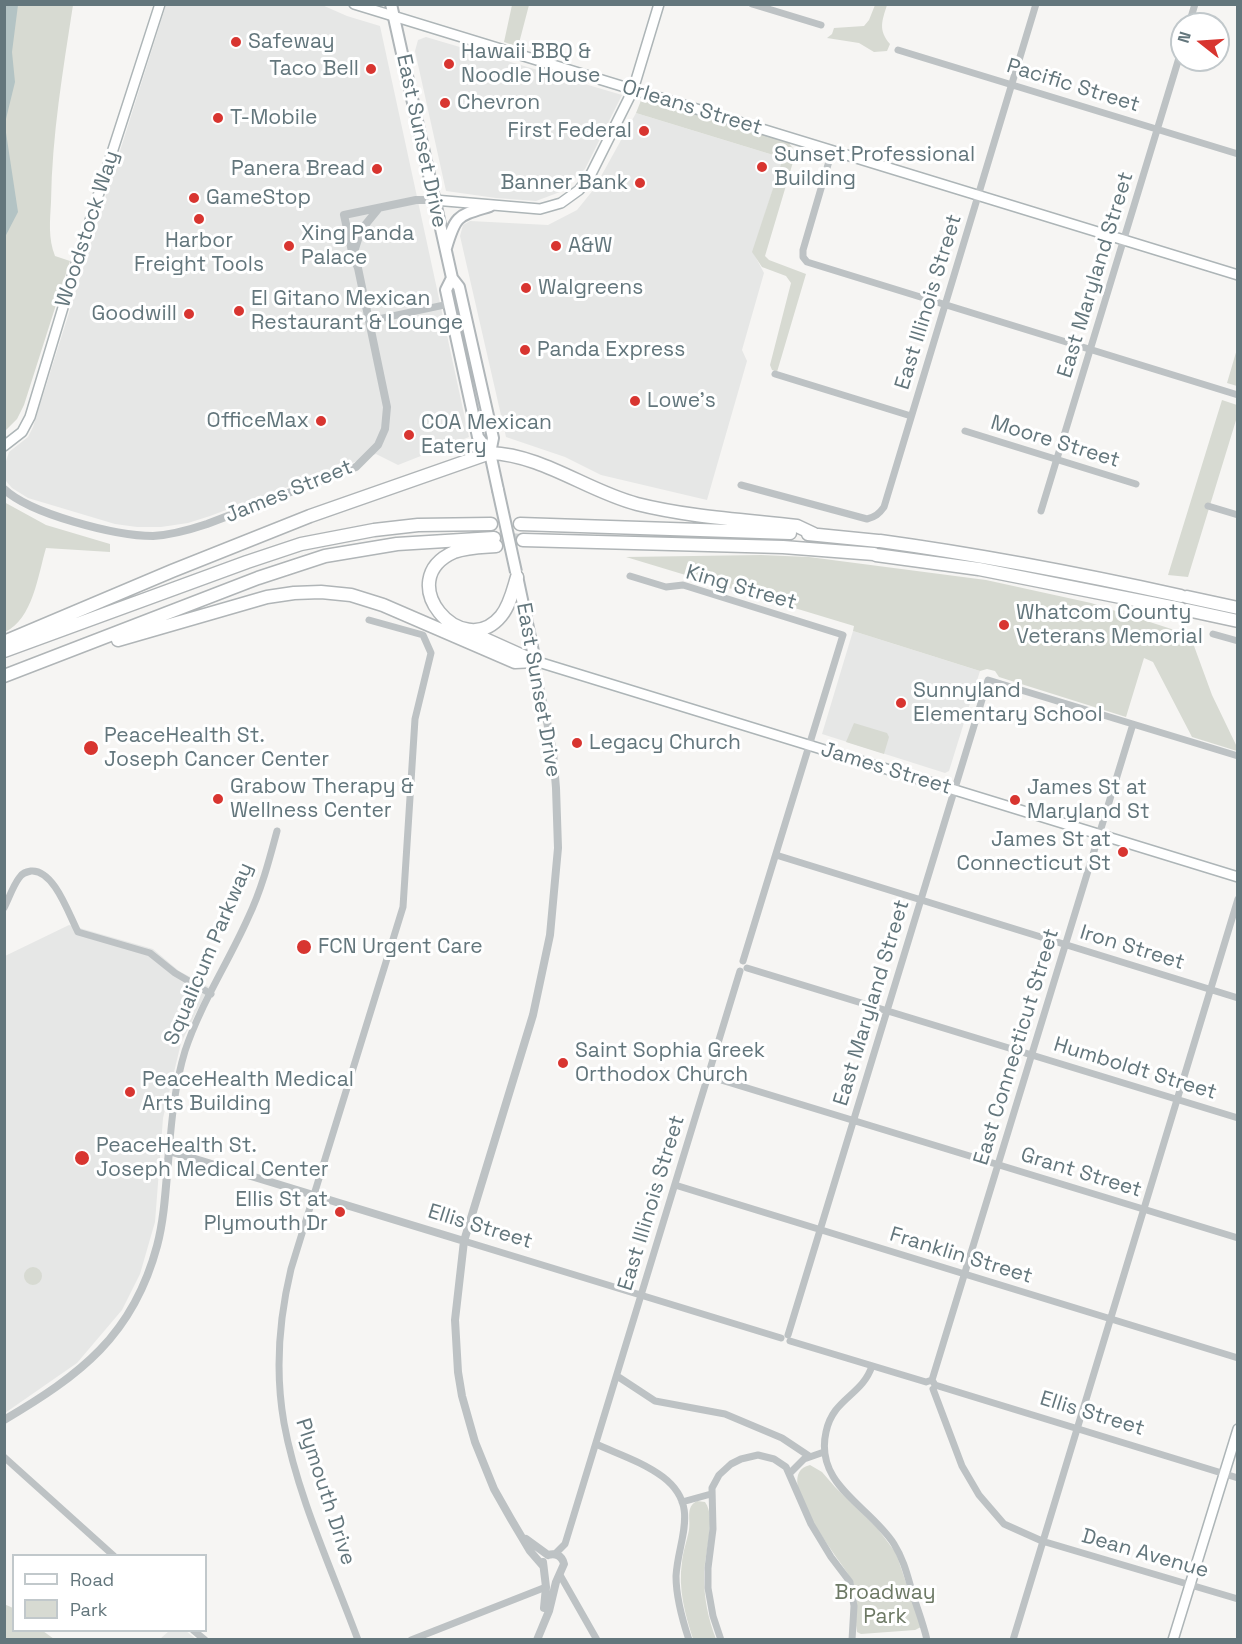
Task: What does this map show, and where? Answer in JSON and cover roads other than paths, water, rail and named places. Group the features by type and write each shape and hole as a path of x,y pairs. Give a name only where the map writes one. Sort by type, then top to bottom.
{"highway":[{"path":"4,642 310,516 490,453 530,460 636,504 797,526 814,534"},
{"path":"4,651 301,544 374,530 418,525 491,524"},
{"path":"520,525 814,534 879,541 1033,564 1238,608"},
{"path":"523,540 783,547 875,554 979,569 1238,621"},
{"path":"4,676 258,578 325,556 397,544 495,542 455,552 443,559 429,580 429,594 439,614 459,628 535,661"},
{"path":"459,628 480,628 500,618 508,605 517,575"},
{"path":"91,643 107,643 267,597 321,592 351,596 383,605 515,662 535,661"}],"main road":[{"name":"Woodstock Way","path":"4,446 22,432 30,417 77,261 160,4"},
{"name":"Orleans Street","path":"354,4 1238,275"},
{"name":"East Sunset Drive","path":"391,4 452,278 459,287 493,438 490,453 535,661"},
{"path":"434,200 540,209 561,203 569,198 590,176 633,90 659,4"},
{"path":"446,251 456,220 465,214 490,206"},
{"name":"East Sunset Drive","path":"452,278 446,290 449,304 479,440 490,453"},
{"name":"James Street","path":"535,661 1238,877"},
{"path":"1173,1640 1238,1429"}],"street":[{"path":"752,4 822,26"},
{"name":"East Illinois Street","path":"741,485 867,519 874,518 884,507 1036,4"},
{"name":"Pacific Street","path":"898,50 1238,154"},
{"name":"East Maryland Street","path":"1041,511 1175,72"},
{"path":"832,151 802,250 803,257 810,264 1238,395"},
{"path":"353,256 361,230 379,208 416,200 434,200"},
{"name":"James Street","path":"4,489 14,498 26,504 85,524 122,534 156,536 190,530 207,524 349,471 363,461 378,445 387,419 386,398 358,268 344,216 379,208"},
{"path":"369,321 449,304"},
{"path":"776,374 911,416"},
{"name":"Moore Street","path":"965,431 1136,484"},
{"path":"1208,506 1238,515"},
{"name":"King Street","path":"630,576 666,587 683,585 843,635"},
{"name":"Plymouth Drive","path":"357,1640 301,1485 288,1440 281,1401 279,1360 283,1314 291,1269 403,907 415,719 431,653 423,635 369,620"},
{"path":"1213,634 1238,641"},
{"name":"East Illinois Street","path":"551,1555 565,1544 843,635"},
{"name":"East Sunset Drive","path":"535,661 553,752 556,788 558,848 550,935 533,1015 465,1241 455,1320 462,1396 484,1467 530,1551 543,1566"},
{"name":"East Maryland Street","path":"786,1338 988,680 1133,724"},
{"path":"1133,724 1238,756"},
{"name":"East Connecticut Street","path":"932,1384 1133,724"},
{"name":"Squalicum Parkway","path":"4,1420 55,1390 85,1366 110,1339 128,1314 143,1286 157,1246 163,1215 179,1075 189,1040 248,918 277,831"},
{"name":"Iron Street","path":"776,855 1238,998"},
{"path":"4,908 19,877 24,872 34,870 46,875 60,895 78,932 150,953 175,974 211,994"},
{"path":"1012,1640 1238,899"},
{"name":"Humboldt Street","path":"743,967 1238,1118"},
{"name":"Grant Street","path":"708,1076 1238,1238"},
{"name":"Ellis Street","path":"170,1151 1238,1478"},
{"name":"Franklin Street","path":"675,1185 1238,1358"},
{"path":"872,1366 867,1380 842,1401 830,1418 825,1434 824,1452 827,1468 838,1486 878,1524 898,1551 910,1579 927,1640"},
{"path":"616,1376 655,1401 733,1417 782,1438 809,1456"},
{"name":"Dean Avenue","path":"932,1384 955,1450 979,1495 1004,1524 1042,1541 1238,1599"},
{"path":"596,1444 632,1459 661,1475 676,1490 682,1502 686,1526 679,1552 676,1585 679,1606 689,1640"},
{"path":"790,1473 809,1456 824,1452"},
{"path":"721,1640 713,1616 708,1587 713,1529 712,1485 731,1464 758,1455 770,1457 783,1464 790,1473 808,1518 831,1557 850,1582 854,1601 852,1640"},
{"path":"4,1457 112,1554"},
{"path":"682,1502 711,1494"},
{"path":"521,1535 551,1555 561,1557 564,1564 560,1575 548,1593"},
{"path":"537,1640 548,1593 543,1566 551,1555"},
{"path":"560,1575 597,1640"},
{"path":"411,1640 529,1594 548,1593"}],"tunnel":[{"path":"494,538 523,540"}],"place":[{"name":"Safeway","path":"236,42"},
{"name":"Hawaii BBQ & Noodle House","path":"449,64"},
{"name":"Taco Bell","path":"371,69"},
{"name":"Chevron","path":"445,103"},
{"name":"T-Mobile","path":"218,118"},
{"name":"First Federal","path":"644,131"},
{"name":"Sunset Professional Building","path":"762,167"},
{"name":"Panera Bread","path":"377,169"},
{"name":"Banner Bank","path":"640,183"},
{"name":"GameStop","path":"194,198"},
{"name":"Harbor Freight Tools","path":"199,219"},
{"name":"Xing Panda Palace","path":"289,246"},
{"name":"A&W","path":"556,246"},
{"name":"Walgreens","path":"526,288"},
{"name":"El Gitano Mexican Restaurant & Lounge","path":"239,311"},
{"name":"Goodwill","path":"189,314"},
{"name":"Panda Express","path":"525,350"},
{"name":"Lowe's","path":"635,401"},
{"name":"OfficeMax","path":"321,421"},
{"name":"COA Mexican Eatery","path":"409,435"},
{"name":"Whatcom County Veterans Memorial","path":"1004,625"},
{"name":"Sunnyland Elementary School","path":"901,703"},
{"name":"Legacy Church","path":"577,743"},
{"name":"PeaceHealth St. Joseph Cancer Center","path":"91,748"},
{"name":"Grabow Therapy & Wellness Center","path":"218,799"},
{"name":"James St at Maryland St","path":"1015,800"},
{"name":"James St at Connecticut St","path":"1123,852"},
{"name":"FCN Urgent Care","path":"304,947"},
{"name":"Saint Sophia Greek Orthodox Church","path":"563,1063"},
{"name":"PeaceHealth Medical Arts Building","path":"130,1092"},
{"name":"PeaceHealth St. Joseph Medical Center","path":"82,1158"},
{"name":"Ellis St at Plymouth Dr","path":"340,1212"}],"park label":[{"name":"Broadway Park","path":"885,1605"}]}
